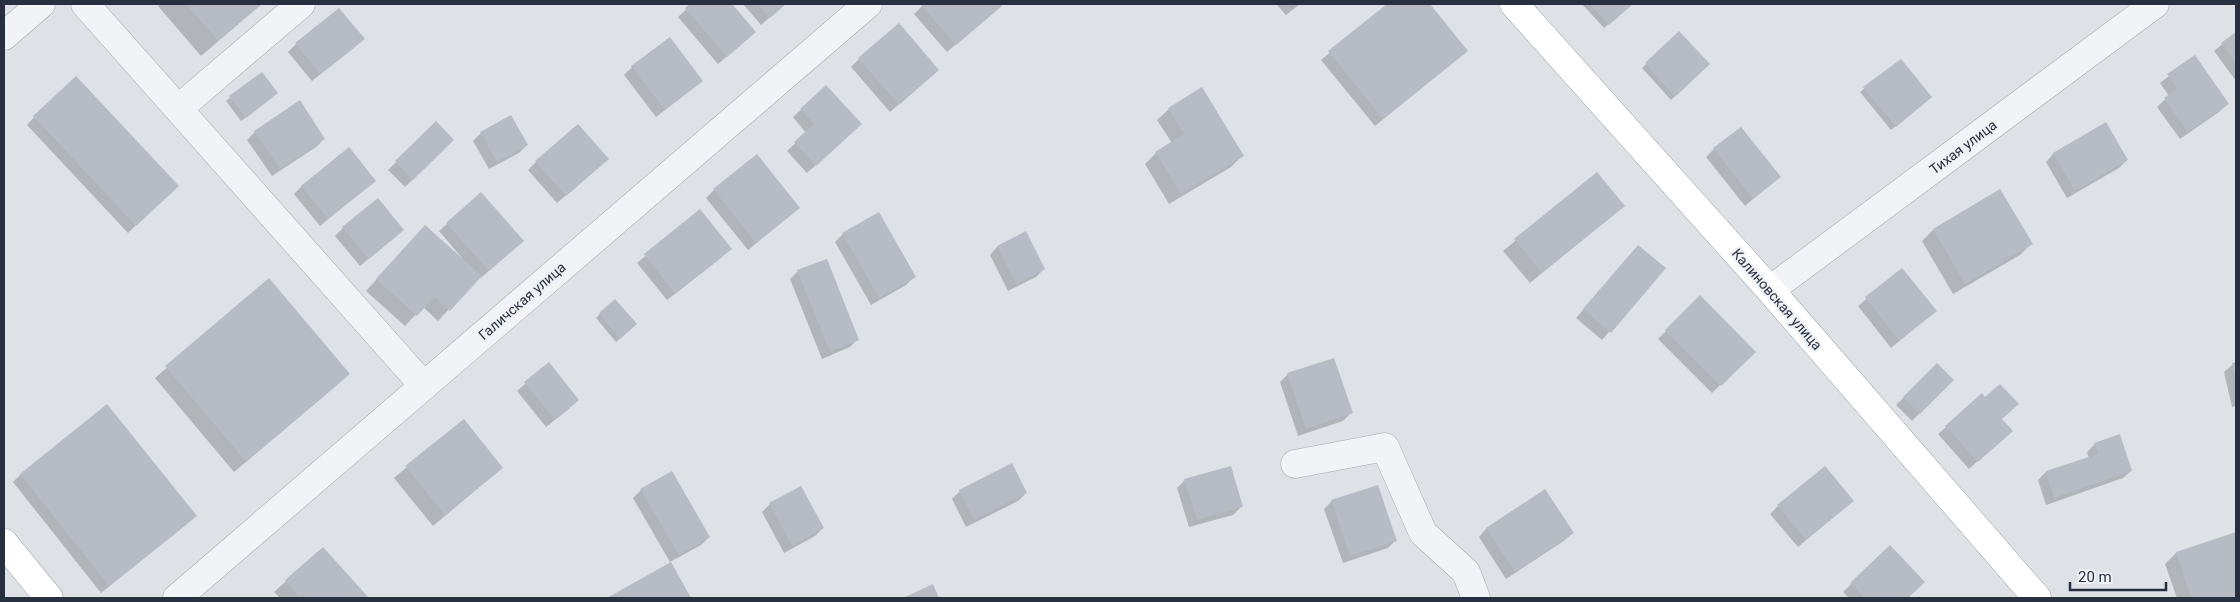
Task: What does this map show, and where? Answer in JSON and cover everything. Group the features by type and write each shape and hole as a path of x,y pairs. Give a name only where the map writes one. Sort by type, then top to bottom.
{"main road":[{"name":"Калиновская улица","path":"1514,4 1770,290 2037,598"},
{"path":"5,549 49,598"}],"street":[{"path":"4,36 41,4"},
{"path":"85,4 424,386"},
{"path":"178,109 301,4"},
{"name":"Галичская улица","path":"177,598 868,4"},
{"name":"Тихая улица","path":"1770,290 2155,4"},
{"path":"1295,464 1385,447 1422,533 1466,572 1476,598"}],"building":[{"path":"186,4 261,4 218,41"},
{"path":"690,4 732,4 756,32 727,57 685,8"},
{"path":"757,4 786,4 770,18"},
{"path":"922,4 1001,4 1002,6 956,45"},
{"path":"1387,4 1430,4 1468,51 1383,119 1328,51"},
{"path":"1589,4 1633,4 1609,25"},
{"path":"339,8 365,39 320,74 295,43"},
{"path":"899,23 939,70 899,105 858,58"},
{"path":"1679,31 1710,64 1675,97 1645,63"},
{"path":"2236,32 2236,63 2221,43"},
{"path":"670,37 703,81 665,110 631,66"},
{"path":"2195,55 2229,104 2188,132 2164,98 2177,89 2167,74"},
{"path":"1901,59 1932,97 1896,127 1863,87"},
{"path":"262,72 278,93 246,118 229,96"},
{"path":"76,76 179,186 136,226 33,116"},
{"path":"826,85 862,124 816,166 794,142 814,124 800,109"},
{"path":"1202,87 1244,156 1181,194 1155,152 1184,134 1168,108"},
{"path":"300,100 325,139 280,169 254,131"},
{"path":"511,115 528,145 497,162 480,132"},
{"path":"436,121 454,140 413,180 395,161"},
{"path":"2106,122 2128,160 2075,191 2053,153"},
{"path":"578,124 609,159 566,196 535,161"},
{"path":"1741,127 1781,177 1753,199 1713,148"},
{"path":"349,147 376,181 328,219 301,186"},
{"path":"757,154 800,208 756,243 713,189"},
{"path":"1597,172 1625,206 1542,273 1514,239"},
{"path":"2000,189 2033,244 1965,284 1933,229"},
{"path":"481,192 524,241 489,271 446,223"},
{"path":"378,198 404,230 369,259 342,227"},
{"path":"700,209 732,249 675,294 644,254"},
{"path":"879,212 916,277 879,298 842,233"},
{"path":"425,225 482,276 450,311 434,297 417,316 376,279"},
{"path":"1026,231 1045,269 1016,284 997,246"},
{"path":"1638,245 1666,268 1611,333 1583,309"},
{"path":"827,259 859,340 830,352 797,270"},
{"path":"1902,268 1937,311 1899,341 1865,297"},
{"path":"269,278 350,374 246,462 165,366"},
{"path":"1700,295 1756,352 1721,386 1665,330"},
{"path":"615,299 637,324 620,339 599,313"},
{"path":"1334,358 1353,413 1306,429 1287,373"},
{"path":"549,362 579,400 555,420 524,382"},
{"path":"2236,362 2236,380 2232,363"},
{"path":"1937,363 1954,380 1920,414 1903,397"},
{"path":"2000,384 2019,404 2002,419 2013,431 1978,462 1945,426 1982,393 1985,397"},
{"path":"107,404 197,516 109,586 20,474"},
{"path":"464,419 503,468 445,515 405,466"},
{"path":"2120,434 2132,471 2054,498 2046,471 2098,454 2094,443"},
{"path":"1012,463 1027,493 974,520 959,490"},
{"path":"1231,466 1243,507 1197,520 1184,479"},
{"path":"1825,466 1854,501 1806,540 1777,505"},
{"path":"672,471 710,537 679,555 640,489"},
{"path":"1378,485 1397,541 1350,556 1331,500"},
{"path":"801,486 824,528 792,546 769,503"},
{"path":"1545,489 1574,533 1515,572 1486,528"},
{"path":"2236,532 2236,598 2191,598 2176,552"},
{"path":"1890,545 1925,582 1908,598 1864,598 1850,583"},
{"path":"323,547 369,598 300,598 285,580"},
{"path":"671,562 691,598 607,598"},
{"path":"933,584 939,598 903,598"}]}
